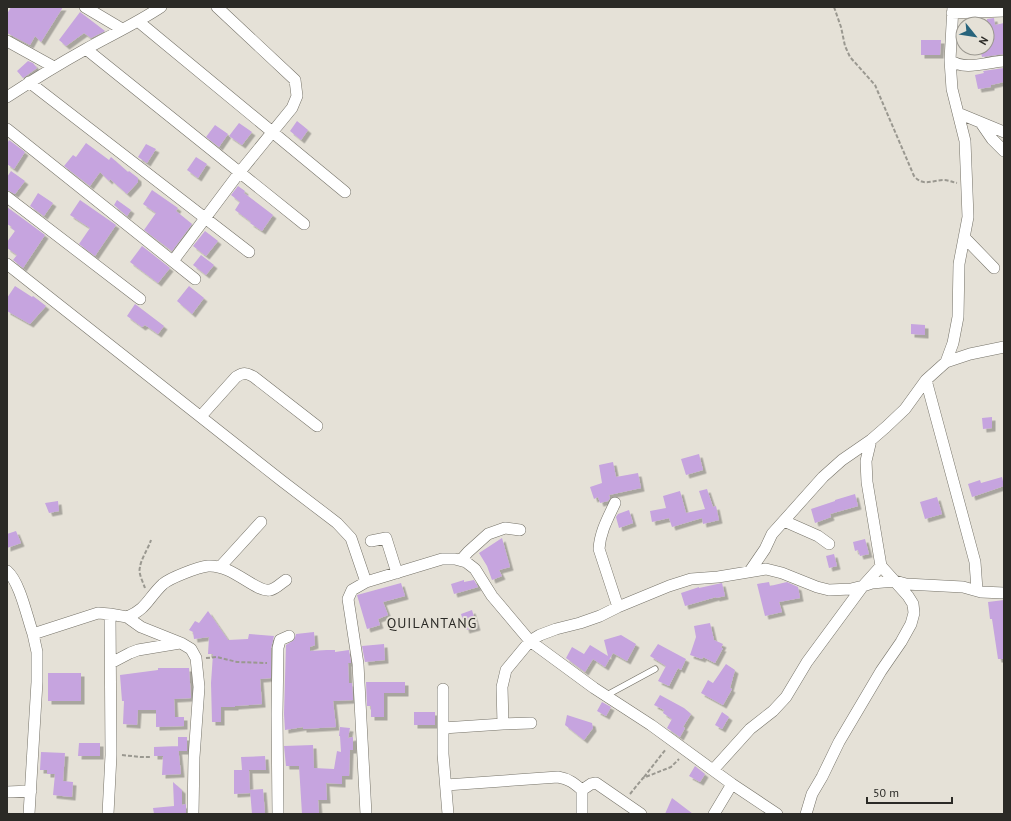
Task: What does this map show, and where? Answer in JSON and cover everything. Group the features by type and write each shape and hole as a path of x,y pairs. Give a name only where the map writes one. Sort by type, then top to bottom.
{"street":[{"path":"85,7 122,29"},
{"path":"7,97 54,67 122,29 139,22 161,7"},
{"path":"173,261 239,173 292,108 297,96 295,80 217,7"},
{"path":"946,362 953,343 958,317 960,285 959,264 968,216 964,141 952,89 950,60 953,10 1002,10"},
{"path":"139,22 345,192"},
{"path":"7,40 54,67"},
{"path":"86,49 304,224"},
{"path":"950,60 956,65 967,66 1004,61"},
{"path":"30,82 249,252"},
{"path":"958,113 1003,132"},
{"path":"981,123 992,139 1004,151"},
{"path":"7,129 194,279"},
{"path":"7,197 140,299"},
{"path":"964,237 994,268"},
{"path":"7,264 282,481 337,522 351,538 366,582"},
{"path":"750,571 765,549 772,534 823,477 842,460 871,440 905,409 926,380 946,362 970,354 1004,347"},
{"path":"201,416 236,377 242,373 246,373 254,377 317,426"},
{"path":"926,380 975,562 977,590"},
{"path":"806,814 812,794 839,742 911,624 914,614 912,604 908,596 881,566 867,482 866,461 871,440"},
{"path":"615,503 602,530 599,549 618,607"},
{"path":"784,520 818,536 829,544"},
{"path":"220,567 261,522"},
{"path":"461,560 488,534 505,528 520,530"},
{"path":"371,541 386,538 397,573"},
{"path":"366,814 358,664 348,599 352,590 366,582 442,559 456,559 466,562 475,569 496,601 530,641 594,688 607,695 776,814"},
{"path":"127,617 137,612 169,579 196,569 209,566 220,567 236,573 263,590 271,590 286,580"},
{"path":"714,770 750,729 773,711 786,697 806,662 881,566"},
{"path":"503,724 502,687 506,670 530,641 540,635 600,616 669,586 691,579 718,577 766,569 782,573 817,587 829,590 851,589 872,583 895,581 906,584 963,587 1004,593"},
{"path":"7,571 12,575 19,591 33,634 37,652 37,682 29,814"},
{"path":"33,634 98,613 110,614 127,617 141,627 181,642 191,649 196,658 200,687 194,757 194,814"},
{"path":"108,814 111,755 110,614"},
{"path":"278,814 277,714 279,642 282,638 289,636"},
{"path":"111,663 138,650 181,642"},
{"path":"443,689 443,754 448,814"},
{"path":"443,728 530,722"},
{"path":"446,785 558,776 567,778 582,790 582,814"},
{"path":"582,790 591,784 596,783 641,814"},
{"path":"714,814 732,784"},
{"path":"7,792 31,791"}],"lane":[{"path":"607,695 655,669"}],"path":[{"path":"834,7 841,27 845,46 850,57 875,85 914,176 921,182 946,180 966,186"},
{"path":"149,601 140,572 140,566 151,540"},
{"path":"196,658 217,657 237,662 256,664 278,663"},
{"path":"623,802 673,741"},
{"path":"643,778 671,767 685,750"},
{"path":"111,755 150,757"}],"building":[{"path":"11,7 63,7 41,42 35,36 30,45 7,33 7,14"},
{"path":"80,12 105,31 91,38 84,33 66,46 59,40"},
{"path":"1004,23 1004,54 995,55 995,25"},
{"path":"921,40 941,40 940,55 921,55"},
{"path":"28,61 33,63 37,68 23,78 17,71"},
{"path":"1004,68 1004,82 991,85 991,87 978,89 975,75 984,73 983,71"},
{"path":"297,121 308,130 301,140 290,131"},
{"path":"239,123 252,132 242,145 229,136"},
{"path":"215,125 228,134 219,147 206,137"},
{"path":"9,140 25,152 14,169 7,164 7,144"},
{"path":"86,143 109,160 111,157 128,172 129,171 138,178 138,182 127,194 110,179 109,181 100,172 90,186 64,166 73,155 76,157"},
{"path":"146,144 156,149 147,163 138,157"},
{"path":"196,157 207,164 198,178 187,170"},
{"path":"11,171 25,181 15,194 7,190 7,177"},
{"path":"238,186 245,191 244,193 273,215 262,231 235,210 240,202 231,195"},
{"path":"152,190 178,208 176,211 192,224 172,251 144,230 156,213 143,204"},
{"path":"38,193 53,203 44,216 30,206"},
{"path":"80,200 116,225 95,256 79,244 90,228 70,215"},
{"path":"117,200 131,210 127,216 114,205"},
{"path":"7,207 45,235 23,268 13,260 17,255 7,248 7,242 15,231 7,224"},
{"path":"205,231 218,241 206,256 193,246"},
{"path":"142,246 170,268 158,283 130,262"},
{"path":"201,255 214,265 206,275 193,265"},
{"path":"15,286 32,297 33,296 46,306 30,324 7,311 7,298"},
{"path":"189,286 204,298 192,314 177,301"},
{"path":"135,304 164,326 158,334 145,325 142,327 127,316"},
{"path":"911,324 925,325 925,335 911,334"},
{"path":"992,417 992,428 983,429 982,418"},
{"path":"699,454 703,470 686,475 681,459"},
{"path":"613,462 616,477 638,473 641,488 609,495 610,498 608,501 600,503 598,497 594,499 590,487 602,483 599,465"},
{"path":"1002,477 1004,486 972,497 968,484 980,480 981,483"},
{"path":"707,489 713,507 716,506 719,520 703,524 702,518 672,527 669,518 652,522 650,511 666,508 663,496 680,491 686,513 705,509 699,491"},
{"path":"855,494 858,506 830,514 831,517 815,523 811,509"},
{"path":"937,497 942,514 925,519 920,502"},
{"path":"58,501 59,511 49,513 45,503"},
{"path":"629,510 633,523 619,528 616,517 618,514"},
{"path":"16,531 21,543 7,548 7,534"},
{"path":"502,538 510,567 499,570 502,576 492,580 487,566 479,553"},
{"path":"865,539 869,554 860,556 858,550 855,551 853,542"},
{"path":"834,554 837,566 829,568 826,556"},
{"path":"464,580 464,582 474,580 478,587 454,594 451,584"},
{"path":"769,582 770,586 787,582 798,587 800,598 779,602 782,612 765,616 757,584"},
{"path":"401,583 405,596 383,602 388,615 378,619 380,625 367,629 357,595"},
{"path":"722,583 725,596 716,597 685,606 681,593 699,587"},
{"path":"1004,600 1004,659 998,659 988,602"},
{"path":"472,610 477,627 466,630 461,614"},
{"path":"208,611 228,640 248,639 249,634 274,636 271,648 271,678 260,679 262,704 221,707 221,722 212,722 211,683 213,654 208,654 209,637 194,639 193,632 189,630 195,621 199,623"},
{"path":"710,623 714,640 723,644 721,648 723,648 715,663 703,657 702,659 690,655 696,637 694,626"},
{"path":"314,632 315,645 310,647 310,651 335,650 335,652 349,650 351,663 348,663 349,683 352,683 353,700 333,701 336,727 303,729 303,727 285,730 286,645 294,640 296,634"},
{"path":"621,635 636,644 627,661 613,653 605,667 593,659 585,672 566,658 572,647 584,654 590,645 608,656 604,640"},
{"path":"384,644 385,660 365,662 362,646"},
{"path":"658,644 686,659 681,670 678,668 669,686 658,681 666,666 650,656"},
{"path":"726,664 735,670 730,688 732,689 723,705 701,693 708,680 713,683"},
{"path":"158,668 189,668 191,698 174,699 175,717 184,717 184,726 156,727 156,710 138,710 137,725 123,724 124,701 122,701 120,675 158,670"},
{"path":"48,673 81,673 81,701 48,701"},
{"path":"366,682 405,682 405,693 384,693 384,717 371,717 371,706 367,706"},
{"path":"660,695 684,708 691,714 683,727 685,728 680,737 667,728 672,719 663,713 664,710 654,705"},
{"path":"602,702 611,707 606,716 597,711"},
{"path":"414,712 435,712 435,725 414,725"},
{"path":"722,712 729,717 722,729 715,725"},
{"path":"567,715 592,723 593,728 584,740 565,725"},
{"path":"340,727 350,728 348,738 353,737 353,750 350,750 349,776 342,776 342,784 326,783 327,800 318,800 319,813 302,814 299,766 286,766 284,746 313,745 314,768 334,769 337,751 341,752 339,736"},
{"path":"178,737 187,737 187,751 178,751"},
{"path":"79,743 100,743 100,756 78,756"},
{"path":"178,746 181,774 162,775 163,756 154,756 154,747"},
{"path":"41,752 65,753 63,781 73,782 72,797 53,795 55,774 47,774 47,770 40,770"},
{"path":"265,756 266,770 242,770 241,757"},
{"path":"695,766 705,774 700,782 689,776"},
{"path":"234,770 249,770 250,793 234,794"},
{"path":"173,782 182,790 182,805 186,804 186,814 154,814 153,808 174,806"},
{"path":"263,789 265,814 252,814 250,790"},
{"path":"672,798 693,814 665,814"}],"district":[{"name":"QUILANTANG","path":"432,623"}]}
